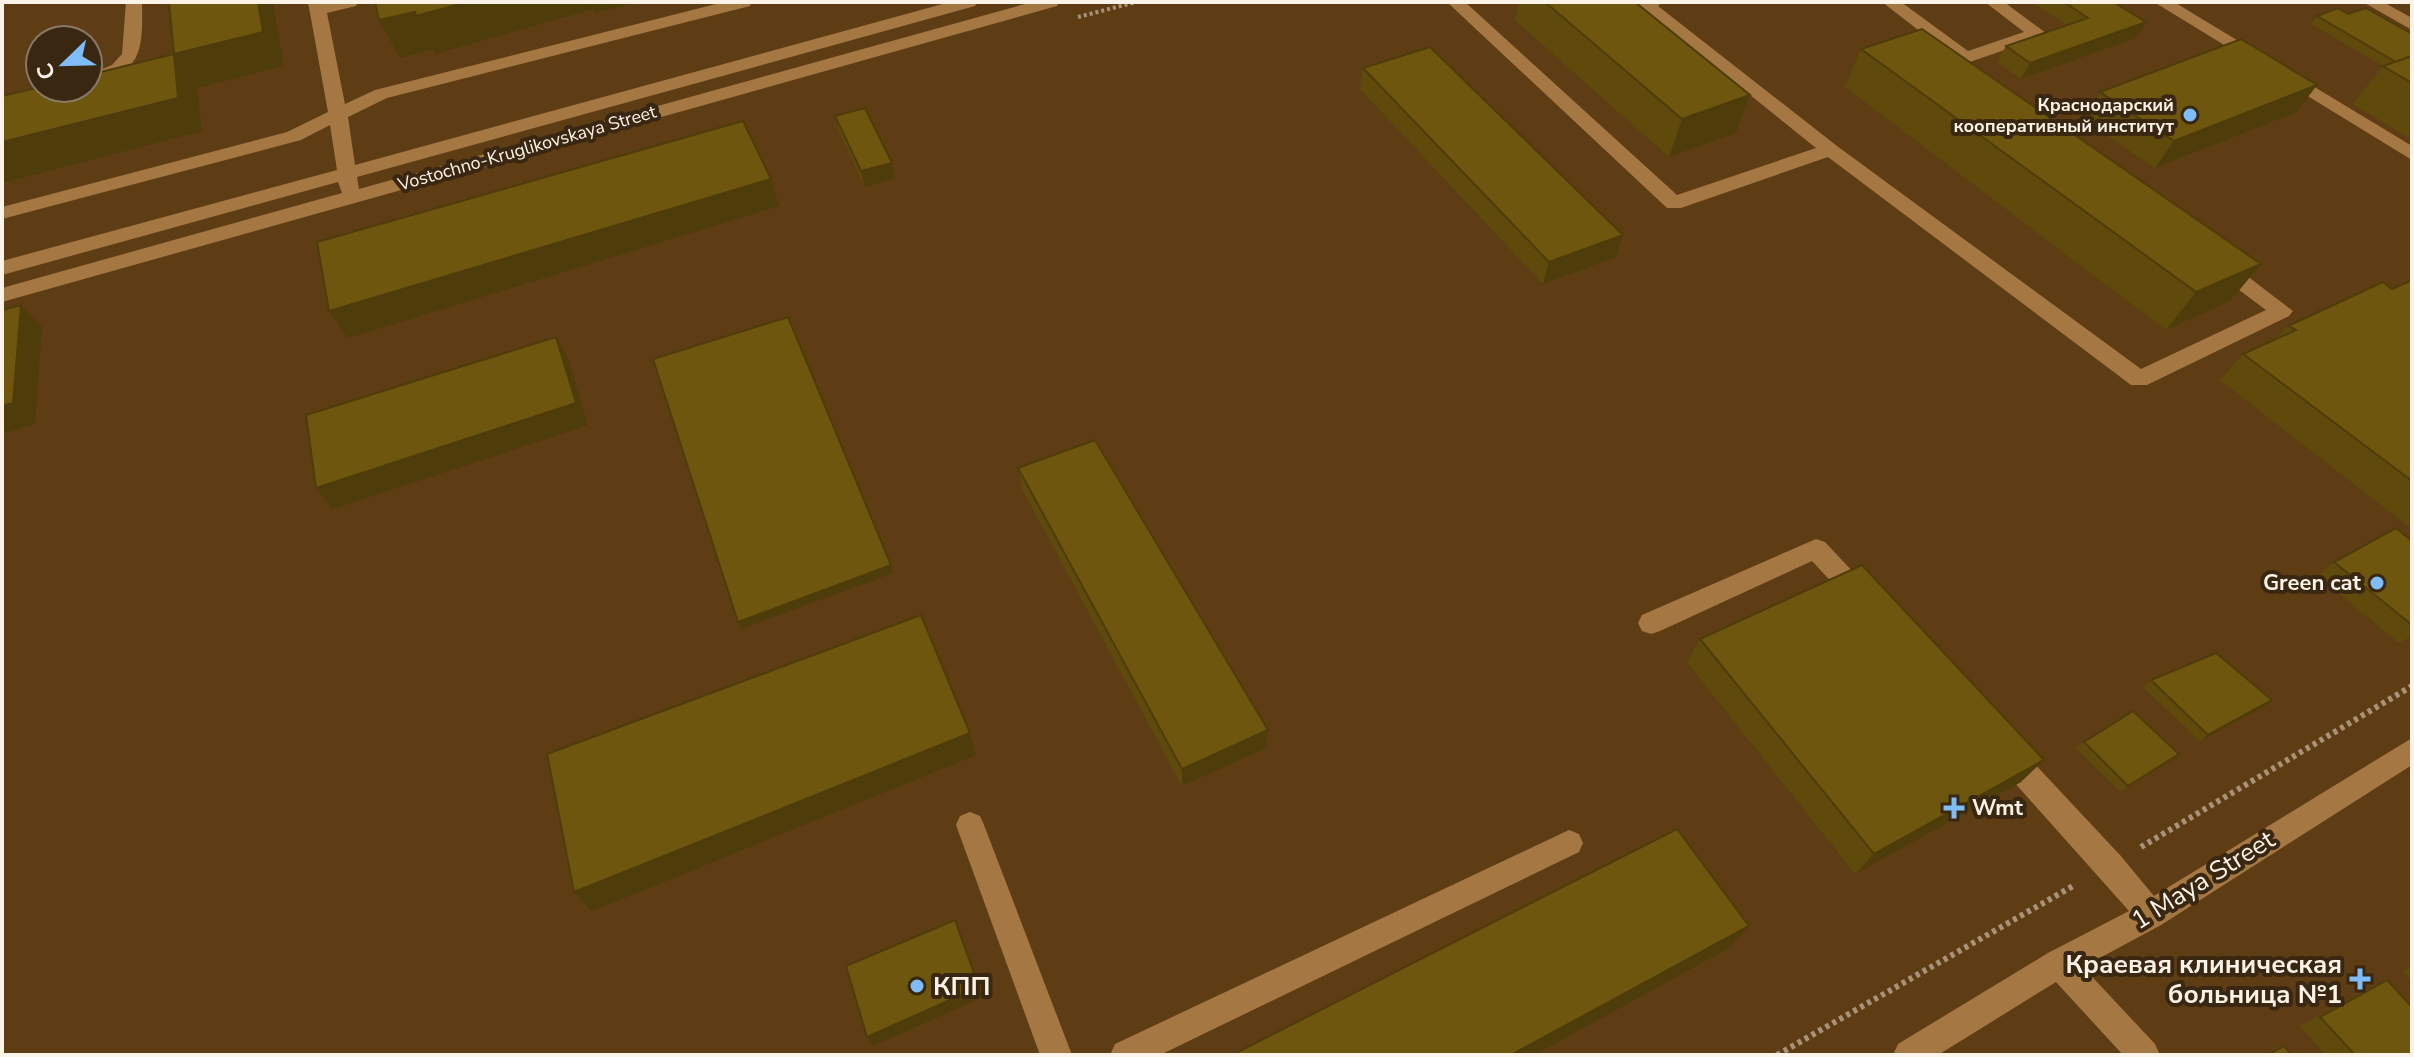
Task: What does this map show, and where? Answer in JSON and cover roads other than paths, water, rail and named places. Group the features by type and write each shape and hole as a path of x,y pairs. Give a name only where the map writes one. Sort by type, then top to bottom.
{"street":[{"path":"104,76 129,63 133,52 134,2"},
{"path":"350,2 317,6 351,197"},
{"path":"2,213 294,136 381,94 744,2"},
{"name":"Vostochno-Kruglikovskaya Street","path":"2,268 969,2"},
{"name":"Vostochno-Kruglikovskaya Street","path":"2,295 1051,2"},
{"path":"1455,2 1674,203 1830,150"},
{"path":"1654,2 1646,5 1830,150 2139,379 2282,311 2207,256"},
{"path":"1890,2 1965,57"},
{"path":"1967,84 1942,65 2037,33 1993,2"},
{"path":"2162,2 2412,154"},
{"path":"2371,2 2412,25"},
{"path":"1651,623 1816,549 1882,619"},
{"path":"1991,736 2110,865 2151,915"},
{"name":"1 Maya Street","path":"1909,1055 2059,963 2151,915 2412,750"},
{"path":"970,825 1056,1055"},
{"path":"1126,1055 1569,843"},
{"path":"2059,963 2144,1055"}],"place":[{"name":"Краснодарский кооперативный институт","path":"2190,115"},
{"name":"Green cat","path":"2377,583"},
{"name":"Wmt","path":"1954,808"},
{"name":"Краевая клиническая больница №1","path":"2360,979"},
{"name":"КПП","path":"917,986"}]}
